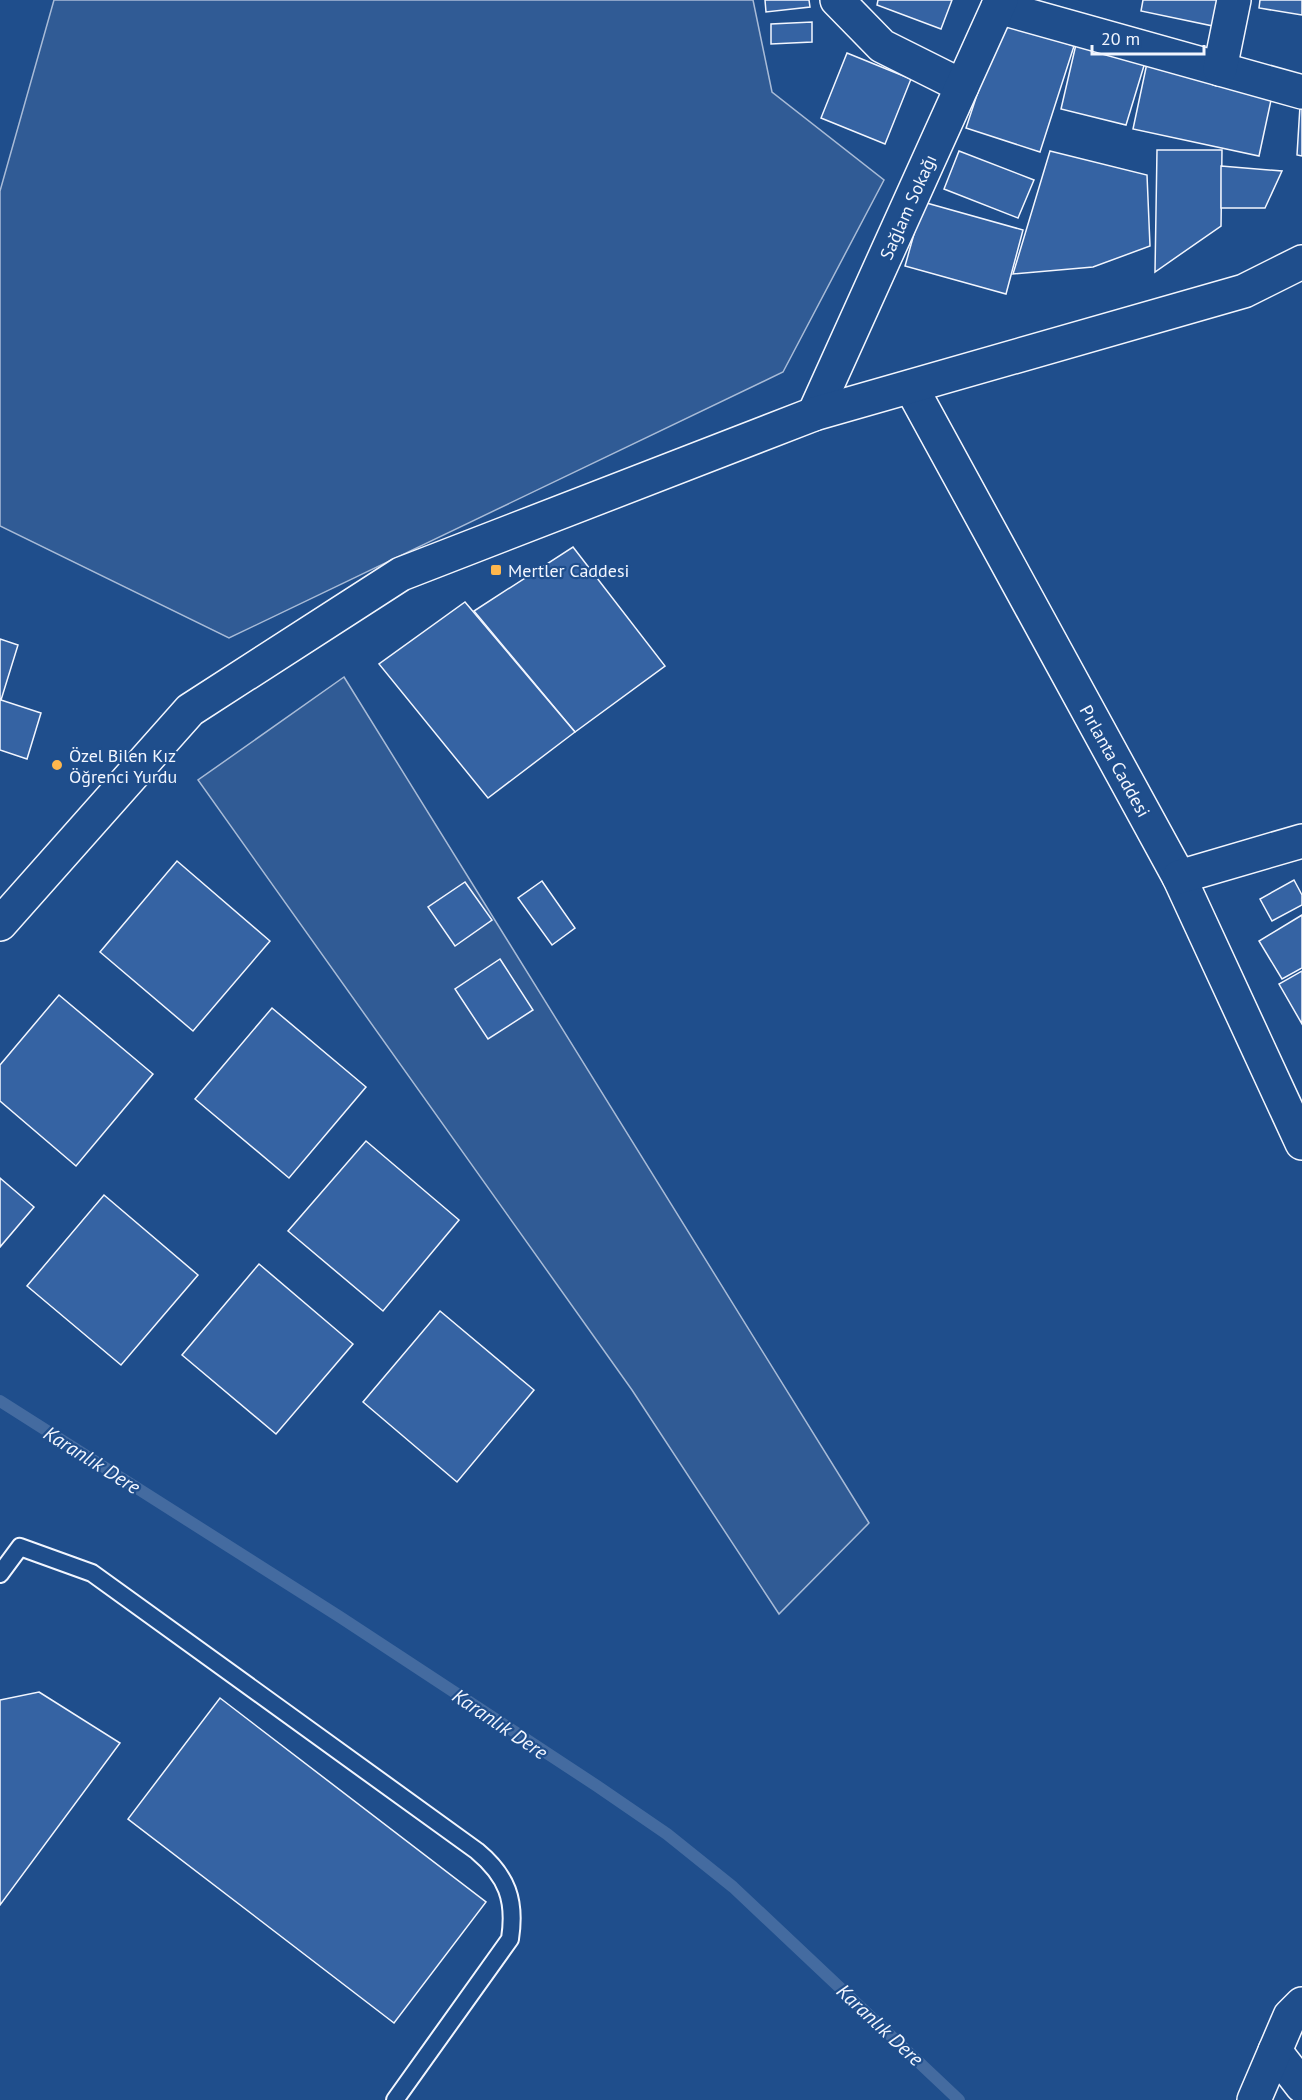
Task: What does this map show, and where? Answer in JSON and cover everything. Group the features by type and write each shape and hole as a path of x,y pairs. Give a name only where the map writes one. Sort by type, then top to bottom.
{"street":[{"path":"837,0 882,46 962,86"},
{"path":"1220,69 1234,0"},
{"path":"999,4 1302,92"},
{"name":"Sağlam Sokağı","path":"814,414 999,4"},
{"path":"0,924 190,710 401,574 814,414 1244,291 1302,262"},
{"name":"Pırlanta Caddesi","path":"911,387 1179,877 1302,1143"},
{"path":"1179,877 1302,841"},
{"path":"1254,2100 1290,2016 1302,2004"},
{"path":"1275,2051 1302,2086"}],"lane":[{"path":"0,1574 20,1547 92,1573 491,1862 502,1877 509,1893 512,1908 510,1939 395,2100"}],"shaded area":[{"path":"54,0 753,0 772,92 884,180 783,372 229,638 0,526 0,191"},
{"path":"344,677 869,1523 779,1614 632,1390 198,780"}],"building":[{"path":"765,0 809,0 810,7 766,12"},
{"path":"878,0 952,0 941,29 877,5"},
{"path":"1143,0 1218,0 1213,26 1141,11"},
{"path":"1260,0 1302,0 1302,15 1259,8"},
{"path":"812,22 812,42 771,44 771,24"},
{"path":"1001,22 1074,46 1040,152 966,128"},
{"path":"1077,40 1146,59 1126,125 1061,109"},
{"path":"847,53 911,79 885,144 821,118"},
{"path":"1147,63 1273,91 1259,156 1133,129"},
{"path":"1300,106 1302,107 1302,156 1297,155"},
{"path":"1157,150 1222,150 1221,226 1155,272"},
{"path":"959,151 1034,180 1018,218 944,189"},
{"path":"1050,151 1147,175 1150,246 1093,267 1013,274"},
{"path":"1221,166 1282,171 1265,208 1221,208"},
{"path":"923,202 1023,230 1006,294 905,266"},
{"path":"573,547 665,666 575,732 474,611"},
{"path":"465,602 575,732 488,798 379,664"},
{"path":"0,639 18,645 1,700 41,713 27,759 0,750"},
{"path":"177,861 270,941 193,1031 100,952"},
{"path":"1294,880 1302,895 1302,905 1272,921 1260,899"},
{"path":"542,881 575,928 552,945 518,898"},
{"path":"465,882 492,920 455,946 428,907"},
{"path":"1302,915 1302,968 1282,979 1259,941"},
{"path":"500,959 533,1010 488,1039 455,989"},
{"path":"1302,971 1302,1024 1279,984"},
{"path":"59,995 153,1074 76,1166 0,1101 0,1065"},
{"path":"272,1008 366,1087 289,1178 195,1099"},
{"path":"366,1141 459,1220 383,1311 288,1231"},
{"path":"0,1178 34,1207 0,1247"},
{"path":"104,1195 198,1275 121,1365 27,1286"},
{"path":"259,1264 353,1344 276,1434 182,1355"},
{"path":"440,1311 534,1390 457,1482 363,1402"},
{"path":"39,1692 120,1743 0,1905 0,1700"},
{"path":"220,1698 486,1902 394,2023 128,1819"}],"waterway":[{"name":"Karanlık Dere","path":"0,1401 340,1617 667,1834 733,1887 959,2100"}],"place":[{"name":"Mertler Caddesi","path":"496,570"},
{"name":"Özel Bilen Kız Öğrenci Yurdu","path":"57,765"}]}
